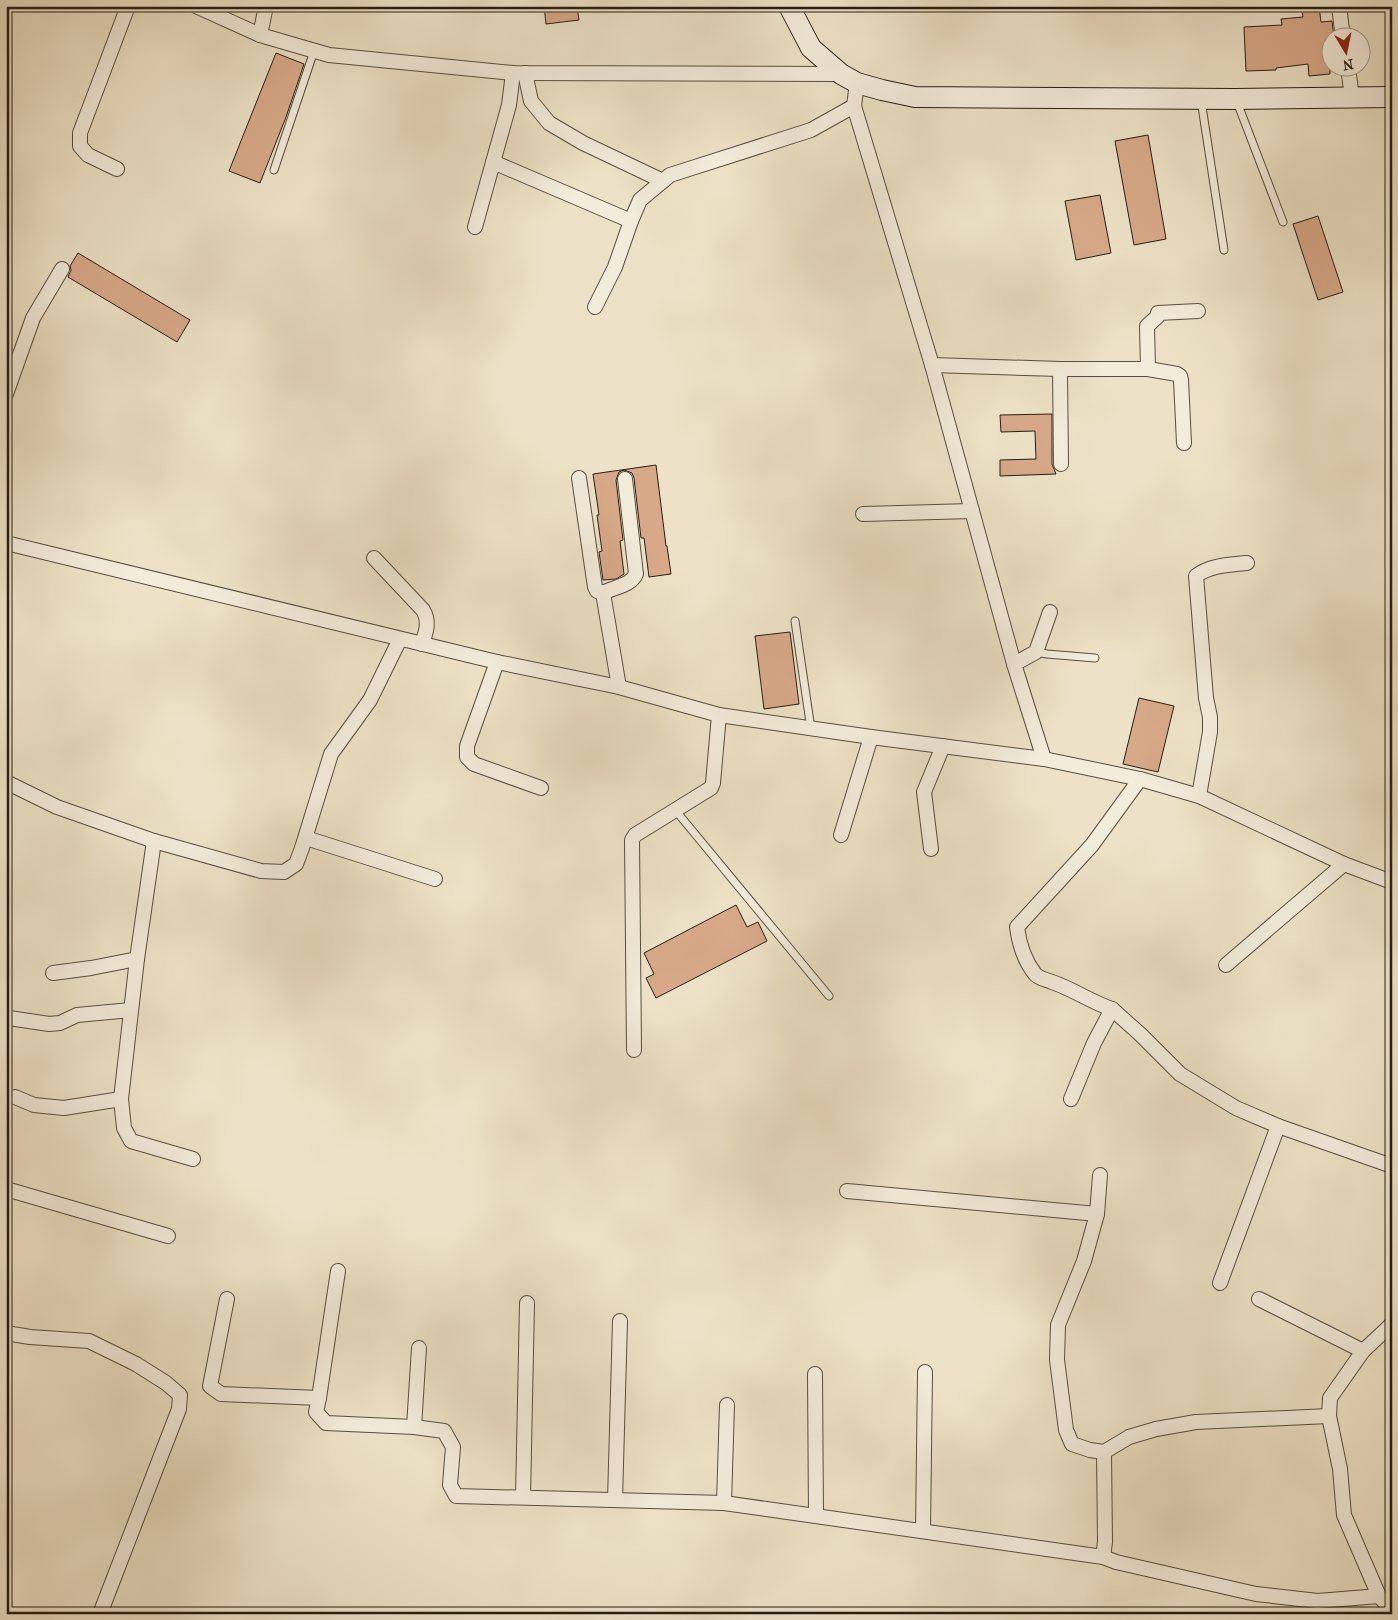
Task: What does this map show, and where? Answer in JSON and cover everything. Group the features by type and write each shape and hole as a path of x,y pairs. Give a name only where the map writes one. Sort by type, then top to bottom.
{"main road":[{"path":"789,6 811,48 824,62 849,78 882,90 915,97 1236,99 1392,97"}],"street":[{"path":"117,168 88,155 80,146 80,133 128,6"},
{"path":"196,6 260,35 329,55 519,73 849,78 854,106 932,365 1014,664 1044,759"},
{"path":"260,35 266,6"},
{"path":"1339,6 1342,28"},
{"path":"474,227 519,73"},
{"path":"519,73 531,101 549,123 582,143 663,181"},
{"path":"1349,78 1352,98"},
{"path":"595,307 615,267 640,200 670,175 812,130 854,106"},
{"path":"493,162 631,220"},
{"path":"6,394 33,318 62,269"},
{"path":"1148,369 1147,326 1157,317 1158,313 1198,311"},
{"path":"932,365 1060,369 1148,369 1177,374 1180,376 1184,443"},
{"path":"1060,369 1062,464"},
{"path":"580,478 595,587 597,591 603,593"},
{"path":"603,593 630,582 636,574 625,479"},
{"path":"863,514 972,511"},
{"path":"6,543 497,662 619,686 719,715 811,729 1044,759 1140,779 1199,796 1344,864 1392,882"},
{"path":"374,558 423,610 427,617 428,624 422,644"},
{"path":"1199,796 1210,732 1210,717 1206,698 1196,576 1202,571 1217,566 1246,563"},
{"path":"603,593 619,686"},
{"path":"1014,664 1036,652 1050,612"},
{"path":"6,782 57,807 154,841 261,871 284,872 296,864 306,838 331,754 370,700 400,639"},
{"path":"497,662 467,746 467,757 474,764 541,788"},
{"path":"634,1050 632,840 635,835 711,788 719,715"},
{"path":"841,835 871,737"},
{"path":"931,849 924,792 943,746"},
{"path":"1140,779 1092,845 1017,927 1018,942 1036,976 1061,985 1112,1009 1180,1074 1236,1108 1278,1126 1392,1166"},
{"path":"306,838 435,879"},
{"path":"154,841 137,959 121,1099 124,1128 130,1141 193,1159"},
{"path":"1226,965 1344,864"},
{"path":"53,973 137,959"},
{"path":"1071,1099 1094,1043 1112,1009"},
{"path":"9,1018 49,1024 60,1023 77,1015 131,1010"},
{"path":"15,1097 34,1105 64,1108 121,1099"},
{"path":"1220,1283 1278,1126"},
{"path":"1100,1175 1097,1214 1084,1261 1058,1324 1057,1360 1066,1430 1072,1444 1104,1452 1129,1437 1156,1429 1196,1422 1329,1416"},
{"path":"6,1189 168,1236"},
{"path":"847,1191 1097,1214"},
{"path":"338,1271 316,1412 326,1423 444,1431 453,1447 450,1485 456,1496 724,1502 1103,1557 1116,1562 1256,1594 1318,1601 1379,1596"},
{"path":"227,1299 210,1386 221,1394 319,1398"},
{"path":"1259,1299 1363,1351"},
{"path":"523,1497 527,1302"},
{"path":"616,1500 620,1320"},
{"path":"1392,1324 1363,1351 1330,1398 1329,1416 1340,1469 1344,1515 1379,1596 1392,1610"},
{"path":"6,1332 30,1337 89,1341 136,1364 166,1383 180,1395 179,1409 100,1614"},
{"path":"414,1428 419,1348"},
{"path":"923,1531 925,1372"},
{"path":"815,1374 816,1516"},
{"path":"724,1502 727,1406"},
{"path":"1103,1557 1106,1542 1104,1452"}],"lane":[{"path":"274,170 314,51"},
{"path":"1201,98 1224,250"},
{"path":"1236,99 1283,222"},
{"path":"795,621 811,729"},
{"path":"1036,652 1095,658"},
{"path":"676,810 829,996"}],"building":[{"path":"544,6 577,6 579,20 546,24"},
{"path":"1301,6 1319,6 1321,22 1332,21 1333,28 1320,28 1320,75 1309,76 1308,64 1276,68 1276,70 1246,71 1244,27 1282,25 1281,19 1303,17"},
{"path":"276,53 304,64 260,183 229,171"},
{"path":"1148,135 1166,239 1134,245 1115,141"},
{"path":"1100,195 1111,253 1076,260 1065,201"},
{"path":"1318,216 1343,292 1318,300 1293,224"},
{"path":"78,253 190,320 177,342 68,277 71,270 70,266"},
{"path":"1052,414 1052,464 1056,474 1000,476 1000,460 1036,459 1035,431 1001,432 1000,415"},
{"path":"656,465 671,574 649,577 644,538 641,538 634,478 632,473 624,470 619,472 616,480 623,540 620,541 624,574 616,579 603,580 599,552 602,551 597,515 599,515 593,474"},
{"path":"790,632 799,704 764,709 755,636"},
{"path":"1139,698 1174,706 1158,772 1123,764"},
{"path":"736,905 747,927 758,922 767,941 656,998 646,978 654,974 644,953"}]}
